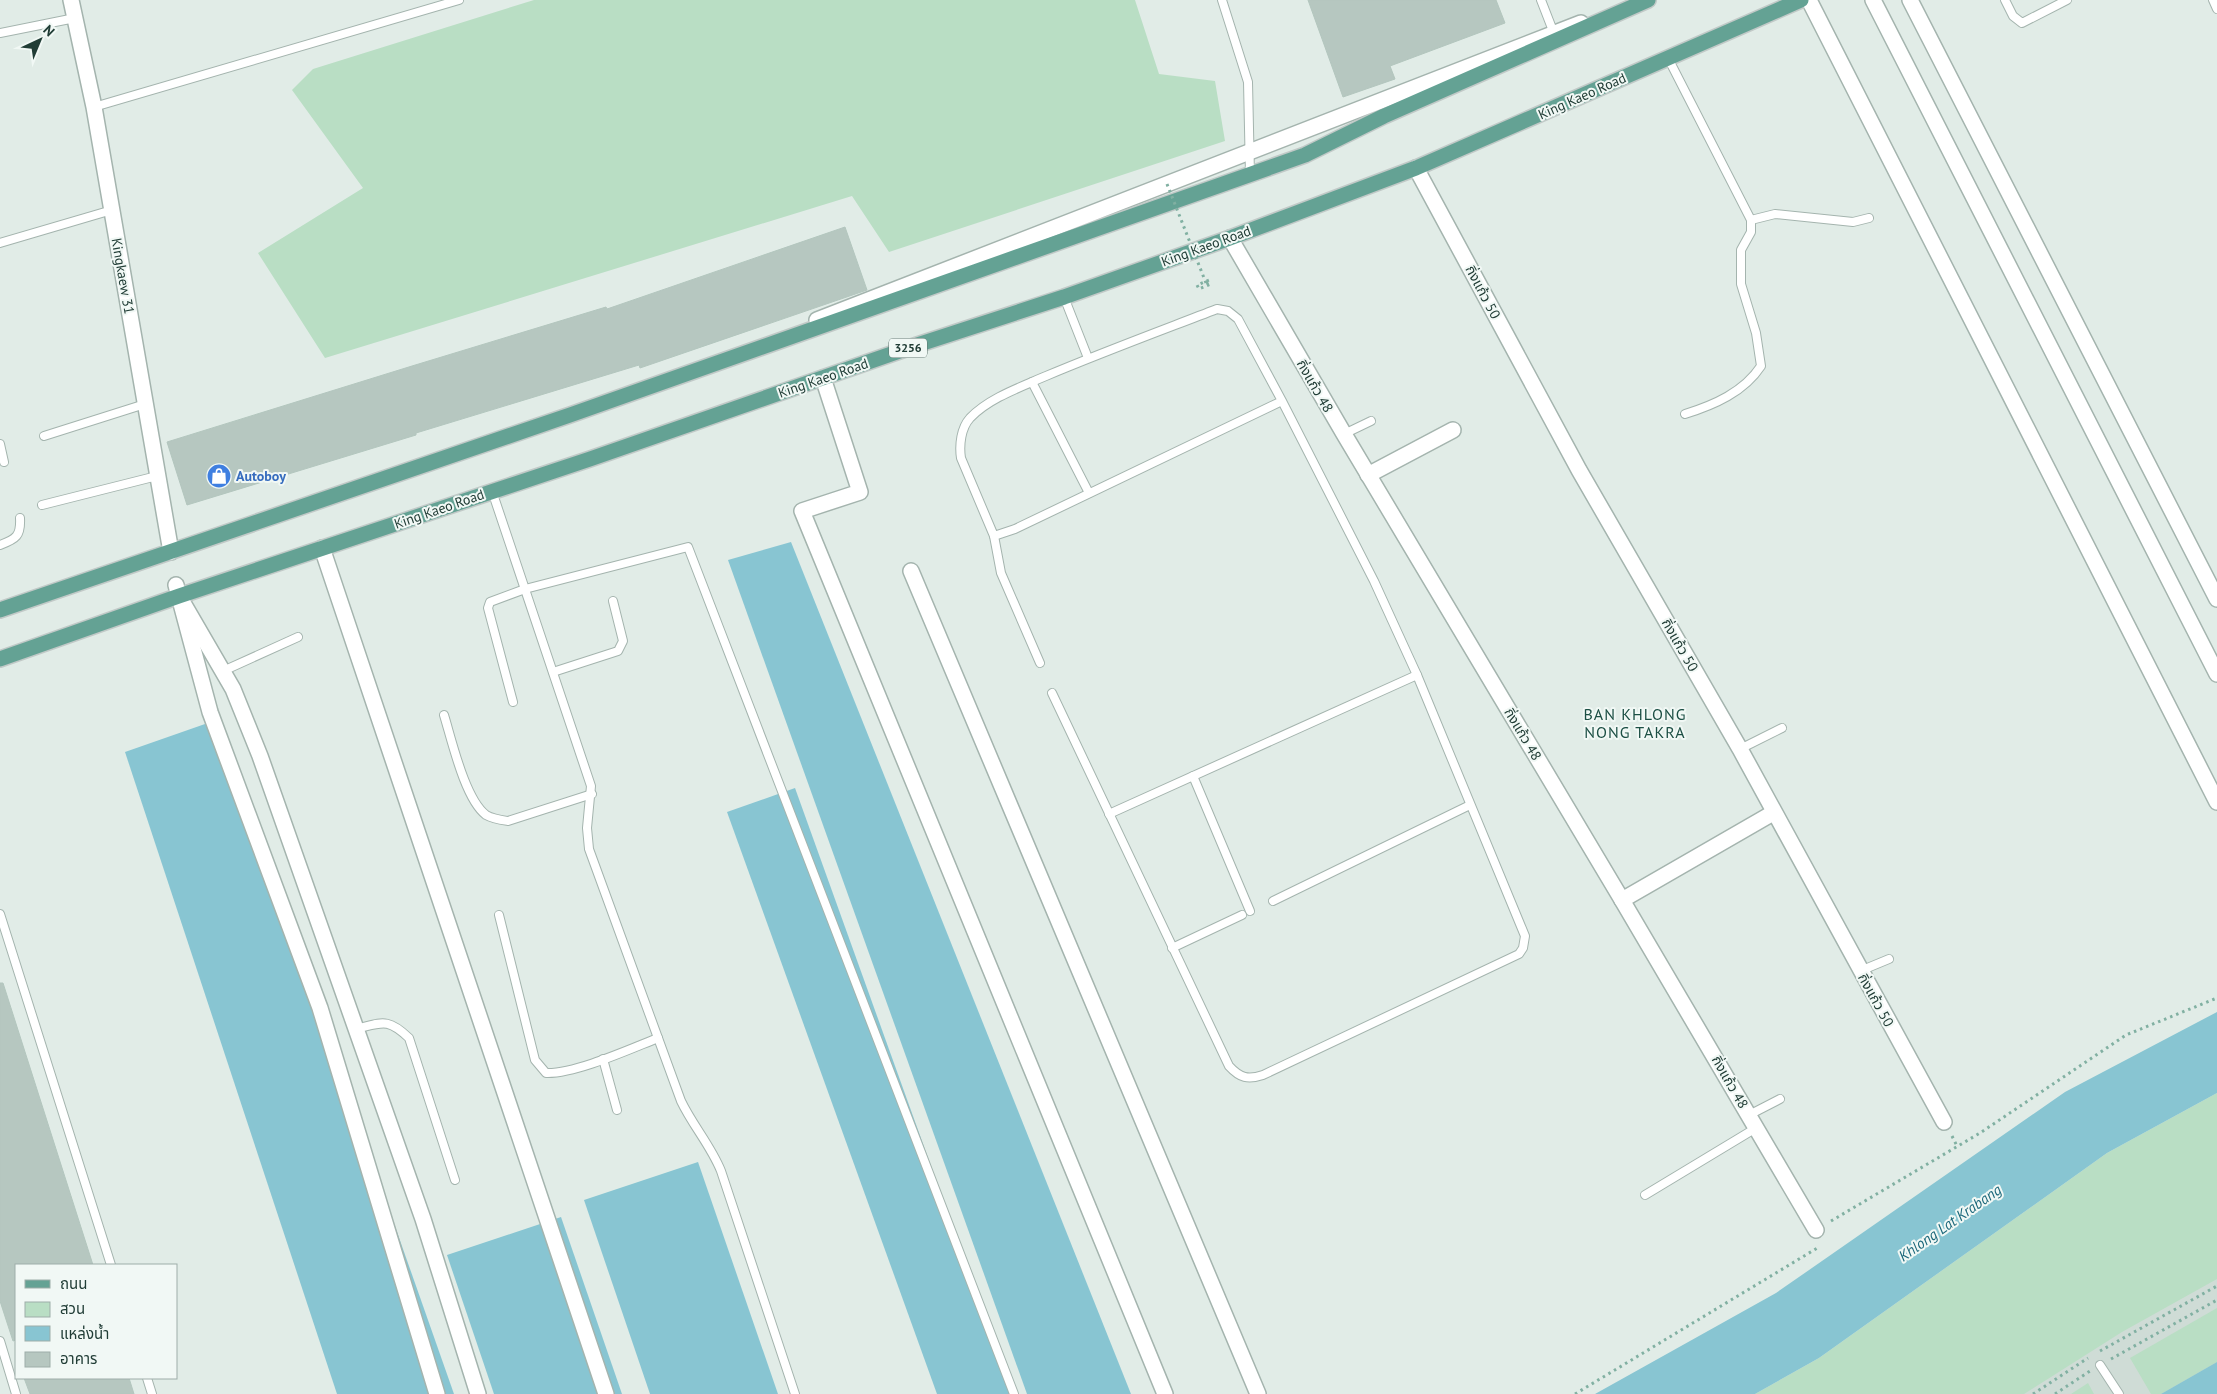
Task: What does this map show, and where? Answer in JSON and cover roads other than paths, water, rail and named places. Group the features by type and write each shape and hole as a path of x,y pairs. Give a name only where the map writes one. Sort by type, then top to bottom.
{"main road":[{"path":"0,610 611,400 1305,155 1555,36 1648,0"},
{"name":"King Kaeo Road","path":"0,659 178,590 322,548 590,459 917,344 1064,297 1230,238 1416,168 1801,0"}],"street":[{"name":"Kingkaew 31","path":"71,0 94,107 171,552"},
{"path":"611,400 1555,36 1642,0"},
{"path":"1809,0 2217,802"},
{"path":"1873,0 2217,674"},
{"path":"1910,0 2217,599"},
{"name":"กิ่งแก้ว 50","path":"1416,168 1579,470 1740,749 1944,1122"},
{"name":"กิ่งแก้ว 48","path":"1230,238 1368,475 1622,900 1816,1230"},
{"path":"823,378 860,492 802,511 1165,1394"},
{"path":"1368,475 1453,430"},
{"path":"322,548 606,1394"},
{"path":"911,571 1258,1394"},
{"path":"178,590 233,689 260,756 423,1219 452,1318 478,1394"},
{"path":"178,590 210,712 320,1008 436,1394"},
{"path":"1622,900 1773,812"}],"lane":[{"path":"94,107 459,0"},
{"path":"1222,0 1248,82 1250,175"},
{"path":"1541,0 1555,36"},
{"path":"2005,0 2013,16 2022,22 2067,0"},
{"path":"2213,0 2217,8"},
{"path":"0,32 75,18"},
{"path":"1668,58 1751,220 1750,232 1740,250 1741,284 1756,333 1760,366 1753,377 1742,387 1708,407 1685,414"},
{"path":"0,243 112,210"},
{"path":"1751,220 1775,214 1853,222 1869,218"},
{"path":"1064,297 1088,358"},
{"path":"1040,663 1001,573 994,536 961,458 959,448 966,423 988,403 1088,358 1217,309 1228,311 1238,319 1374,581 1417,675 1525,936 1523,948 1519,954 1263,1075 1246,1078 1236,1073 1229,1066 1052,693"},
{"path":"1032,382 1089,493"},
{"path":"994,536 1015,529 1282,401"},
{"path":"44,436 145,404"},
{"path":"1344,434 1371,421"},
{"path":"0,444 4,462"},
{"path":"42,505 158,476"},
{"path":"492,491 591,786 592,794 587,823 590,849 687,1114 715,1155 796,1394"},
{"path":"0,545 13,540 17,535 20,530 20,518"},
{"path":"513,702 488,608 493,600 525,589 688,547 1014,1394"},
{"path":"553,672 618,651 623,641 613,602"},
{"path":"223,671 298,637"},
{"path":"1109,814 1417,675"},
{"path":"444,715 469,792 486,814 497,820 508,821 592,794"},
{"path":"1740,749 1782,728"},
{"path":"1193,776 1250,911"},
{"path":"1273,901 1470,805"},
{"path":"0,914 111,1264"},
{"path":"499,915 535,1060 546,1073 556,1074 658,1038"},
{"path":"1172,948 1242,915"},
{"path":"1860,971 1889,959"},
{"path":"355,1029 385,1022 397,1026 409,1038 455,1180"},
{"path":"603,1059 617,1110"},
{"path":"1645,1195 1753,1121 1780,1099"},
{"path":"1,1346 16,1394"},
{"path":"2100,1365 2119,1394"},
{"path":"147,1379 152,1394"}],"water":[{"path":"791,542 1131,1394 1027,1394 728,560"},
{"path":"205,724 236,774 454,1394 337,1394 125,752"},
{"path":"795,788 1013,1394 937,1394 727,812"},
{"name":"Khlong Lat Krabang","path":"2217,1012 2217,1093 2107,1153 1819,1358 1755,1394 1595,1394 1776,1293 2065,1092"},
{"path":"698,1162 778,1394 650,1394 584,1200"},
{"path":"561,1217 622,1394 494,1394 447,1255"},
{"path":"2217,1362 2217,1394 2161,1394"}],"place":[{"name":"Autoboy","path":"219,476"}],"district":[{"name":"BAN KHLONG NONG TAKRA","path":"1635,723"}]}
